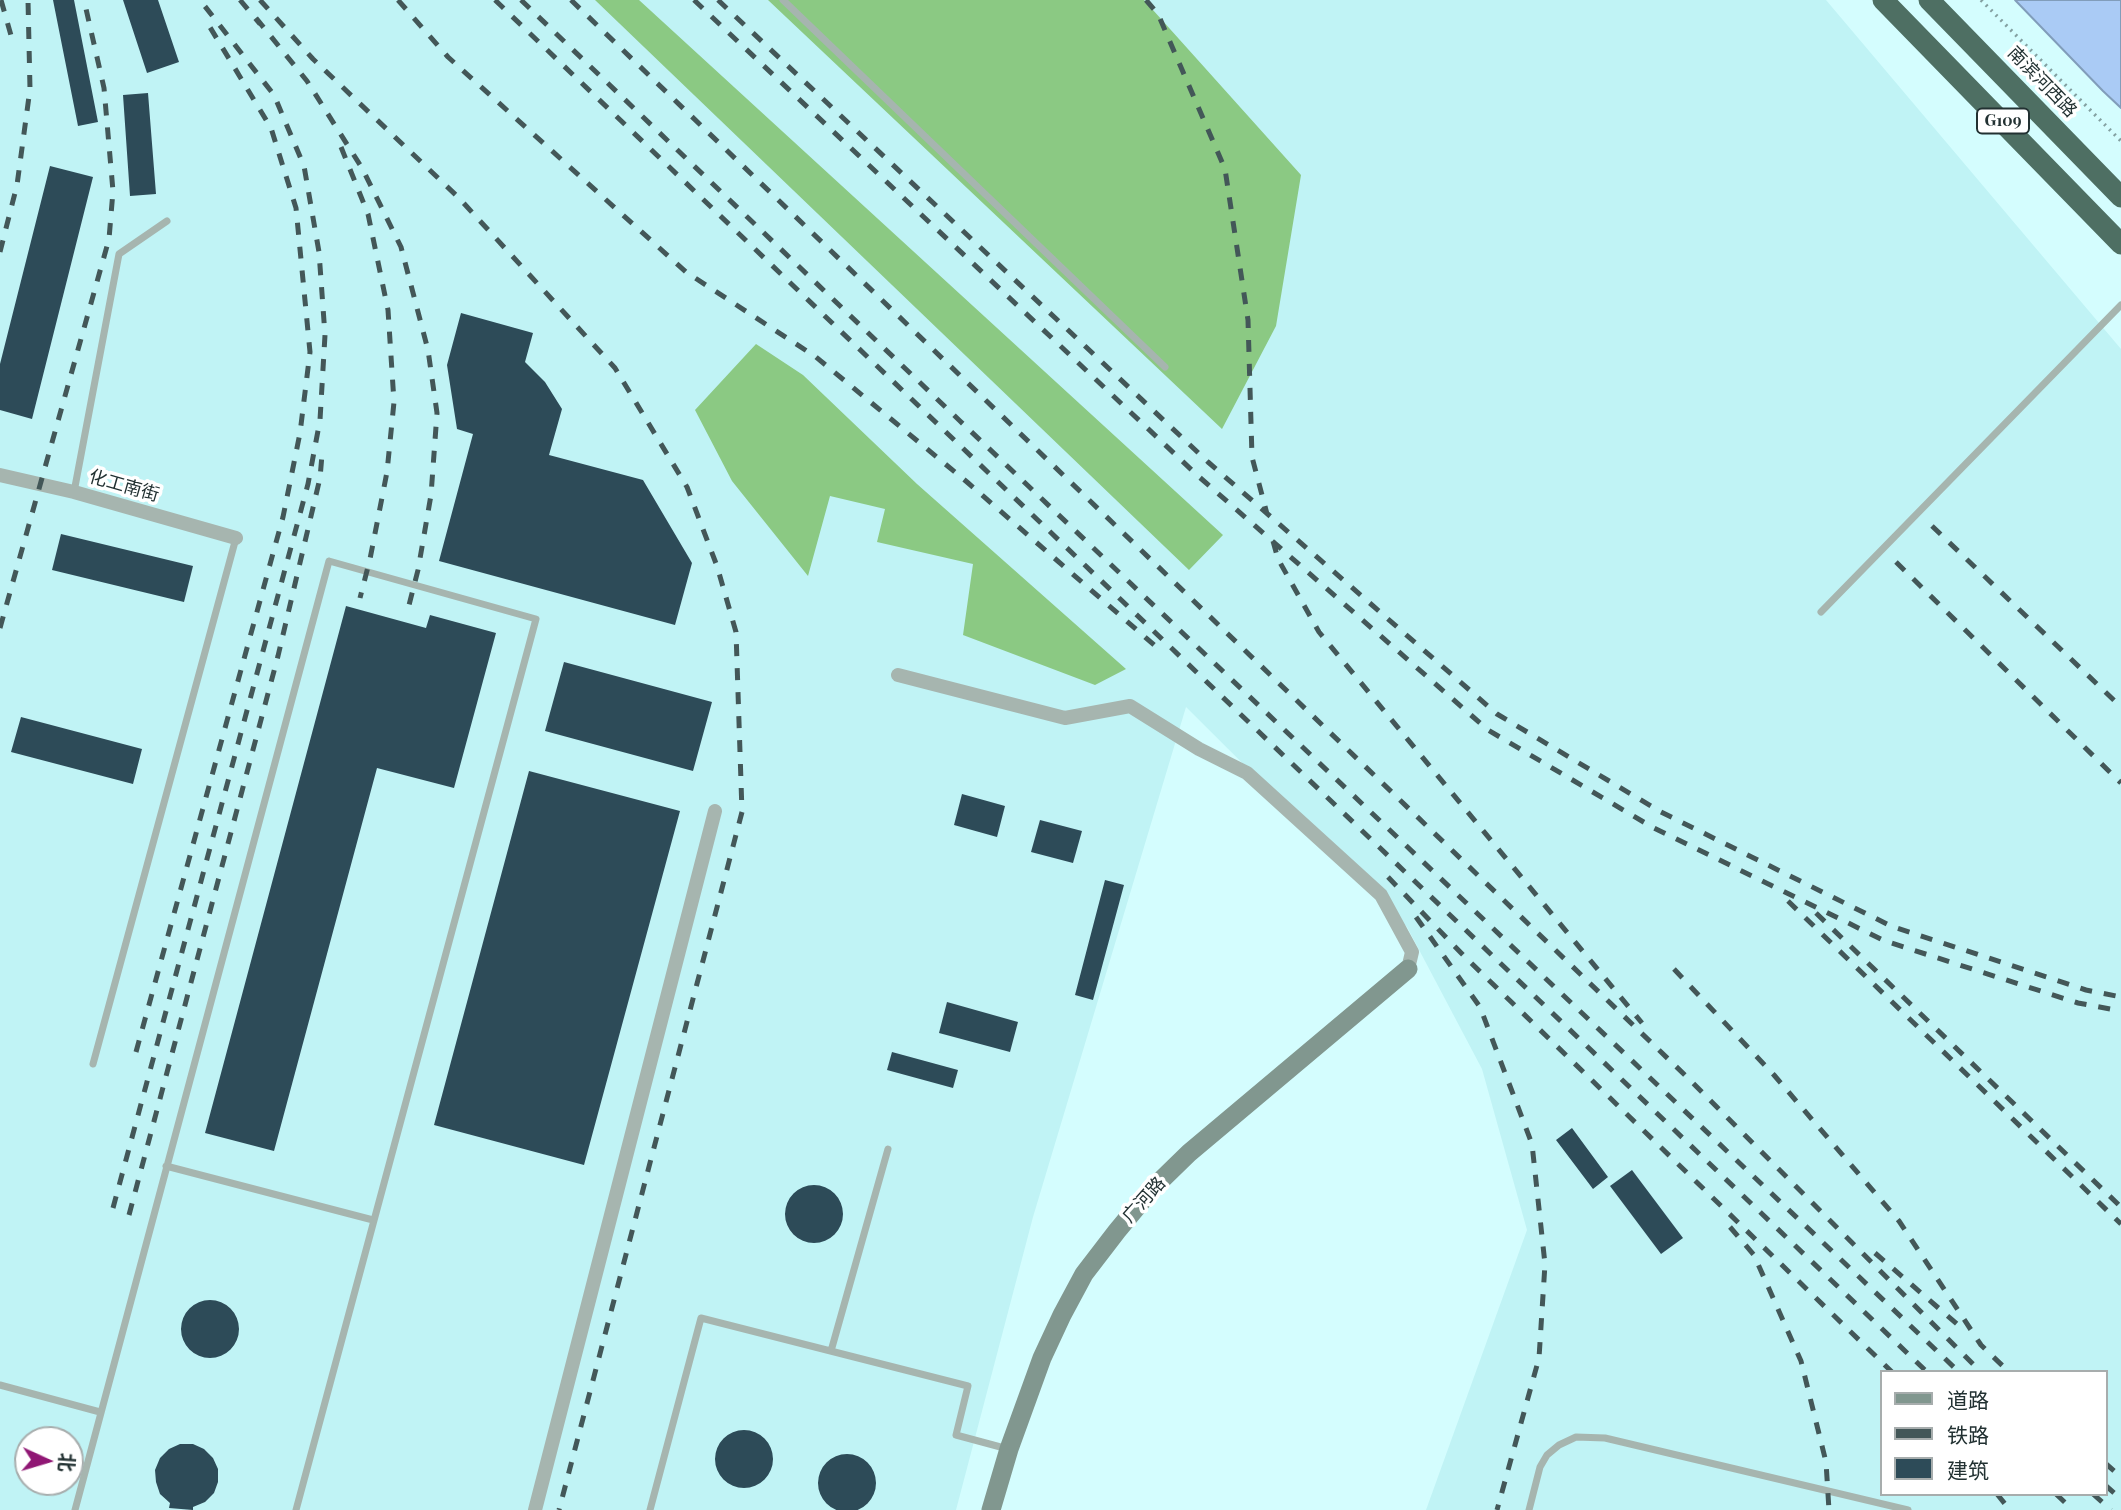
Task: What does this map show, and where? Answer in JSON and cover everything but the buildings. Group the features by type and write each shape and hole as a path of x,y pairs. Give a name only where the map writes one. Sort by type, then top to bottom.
{"highway":[{"name":"G109","path":"1884,0 2121,244"},
{"name":"南滨河西路","path":"1929,0 2121,197"}],"street":[{"name":"化工南街","path":"0,475 75,492 236,538"},
{"path":"898,675 1065,718 1129,706 1199,749 1247,773 1381,894 1412,952 1408,970"},
{"path":"536,1510 715,811"},
{"name":"广河路","path":"991,1510 1009,1449 1042,1358 1084,1274 1116,1231 1151,1190 1189,1153 1408,970"}],"lane":[{"path":"783,0 1165,367"},
{"path":"75,492 119,254 167,220"},
{"path":"1821,612 2121,305"},
{"path":"93,1064 236,538"},
{"path":"75,1510 329,561 536,619 296,1510"},
{"path":"831,1351 888,1149"},
{"path":"166,1166 373,1220"},
{"path":"650,1510 701,1318 968,1386 956,1435 1009,1449"},
{"path":"0,1385 100,1412"},
{"path":"1529,1510 1540,1467 1547,1454 1576,1437 1605,1438 1908,1510"}],"path":[{"path":"1981,0 2121,141"}],"shaded area":[{"path":"0,0 1826,0 2121,349 2121,1510 1426,1510 1527,1230 1482,1069 1407,927 1186,707 1033,1217 956,1510 0,1510"},
{"path":"2015,0 2121,0 2121,108 2103,91"}],"green space":[{"path":"595,0 639,0 1223,535 1189,570"},
{"path":"768,0 1144,0 1301,175 1276,326 1222,429"},
{"path":"756,344 803,375 917,484 1126,669 1095,685 963,635 973,564 877,542 885,509 830,496 808,576 732,481 695,410"}],"railway":[{"path":"1,0 14,46"},
{"path":"0,252 17,185 30,89 28,0"},
{"path":"0,628 109,239 113,191 104,88 84,0"},
{"path":"113,1208 308,484 320,420 325,335 319,252 304,166 274,95 200,0"},
{"path":"240,0 260,24"},
{"path":"260,0 313,59 458,197 615,368 687,487 717,566 736,632 742,812 559,1510"},
{"path":"398,0 448,57 686,272 816,357 967,482 1161,651"},
{"path":"495,0 1925,1370"},
{"path":"521,0 1957,1370"},
{"path":"571,0 1689,1079 1979,1370"},
{"path":"694,0 1197,475 1488,730 1652,827 1885,941 2078,1003 2121,1011"},
{"path":"718,0 1208,462 1497,714 1661,812 1891,926 2086,990 2121,997"},
{"path":"1146,0 1158,14 1225,169 1248,320 1252,457 1267,514"},
{"path":"256,18 307,81 362,168 401,247 428,350 437,413 431,495 418,570 407,613"},
{"path":"136,1052 283,517 300,433 310,352 296,208 271,128 205,19"},
{"path":"341,147 368,214 388,310 394,402 387,472 360,598"},
{"path":"129,1215 278,656 320,478 322,455"},
{"path":"1932,526 2121,707"},
{"path":"1273,541 1278,559 1319,632 1642,1023"},
{"path":"1896,562 2121,783"},
{"path":"1388,877 1464,956 1890,1370"},
{"path":"1788,901 2121,1224"},
{"path":"1816,913 2121,1207"},
{"path":"1416,917 1480,1007 1532,1144 1545,1264 1539,1358 1497,1510"},
{"path":"1674,969 1774,1075 1899,1221 1981,1345 2007,1370"},
{"path":"1730,1227 1754,1255 1801,1361 1826,1462 1829,1510"},
{"path":"1875,1253 1965,1331"},
{"path":"2107,1465 2121,1477"},
{"path":"2107,1487 2121,1499"},
{"path":"1999,1496 2010,1510"},
{"path":"2058,1496 2073,1510"},
{"path":"2095,1496 2111,1510"}]}
